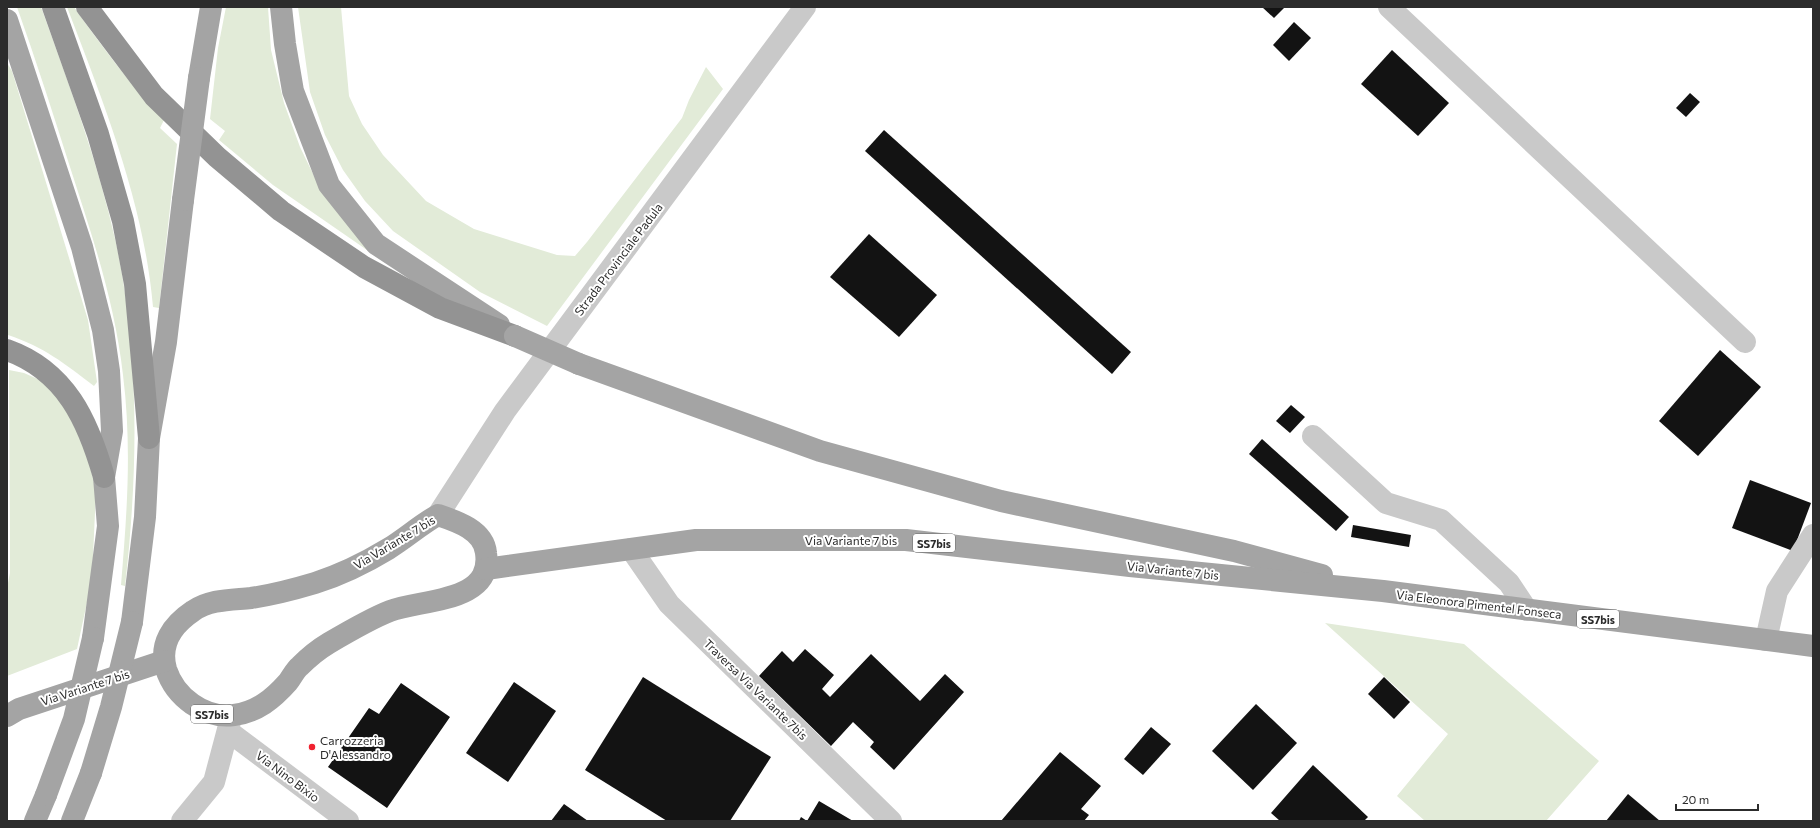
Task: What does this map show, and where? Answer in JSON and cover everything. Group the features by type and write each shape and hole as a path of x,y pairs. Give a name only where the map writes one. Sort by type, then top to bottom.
{"highway":[{"path":"53,7 98,134 123,221 135,284 149,438"},
{"path":"87,7 154,96 217,157 282,211 364,267 440,308 515,336"},
{"path":"8,350 30,361 46,372 61,385 72,399 92,438 104,477"}],"main road":[{"path":"72,821 91,773 111,707 132,622 145,517 149,438 166,342 199,78 211,7"},
{"path":"281,7 285,44 293,90 329,185 376,244 515,336 579,364 820,450 1001,501 1234,551 1383,592"},
{"path":"7,20 82,247 103,330 109,371 112,431 104,477 108,526 93,638 74,719 35,821"},
{"name":"Via Variante 7 bis","path":"438,515 457,522 478,536 486,548 486,569 479,582 472,589 459,595 389,611 328,644 300,666 288,681 262,706 248,712 230,723 216,715 203,711 187,700 177,689 168,674 163,652 166,642 172,632 192,612 202,606 220,601 254,598 315,583 363,563 389,548 419,525 438,515"},
{"name":"Via Variante 7 bis","path":"486,569 696,540 906,540 1130,566 1383,592"},
{"name":"Via Eleonora Pimentel Fonseca","path":"1383,592 1813,646"},
{"name":"Via Variante 7 bis","path":"7,716 19,709 164,661"}],"street":[{"name":"Strada Provinciale Padula","path":"438,515 505,411 805,7"},
{"path":"1389,7 1745,342"},
{"path":"1313,436 1386,504 1441,520 1509,583 1527,610"},
{"path":"1766,640 1777,591 1813,535"},
{"name":"Traversa Via Variante 7bis","path":"631,549 669,604 891,821"},
{"path":"182,821 214,782 230,723"},
{"name":"Via Nino Bixio","path":"230,723 348,821"}],"green space":[{"path":"17,7 41,7 72,94 101,183 116,243 124,285 133,371 134,414 132,500 125,586 121,585 127,506 128,454 126,402 119,348 109,295 102,270"},
{"path":"67,7 74,7 117,65 164,120 160,128 177,144 159,308 153,307 148,268 132,192 95,80"},
{"path":"226,7 268,7 271,50 284,103 300,147 316,180 380,259 273,185 219,140 225,131 210,119 218,48"},
{"path":"298,7 341,7 349,96 362,124 383,155 426,201 474,229 557,255 575,256 587,242 682,118 689,100 706,67 723,89 547,326 480,292 393,231 365,201 343,170 325,135 310,92"},
{"path":"7,63 12,71 88,320 97,382 94,386 43,350 8,335"},
{"path":"9,370 24,373 40,380 54,390 79,424 96,490 92,579 77,649 7,676 7,588 10,573"},
{"path":"1325,623 1464,644 1599,761 1546,821 1425,821 1397,796 1448,734"}],"building":[{"path":"1262,7 1285,7 1274,18"},
{"path":"1294,22 1311,38 1289,61 1273,45"},
{"path":"1392,50 1449,103 1418,136 1361,84"},
{"path":"1690,93 1700,102 1686,117 1676,108"},
{"path":"884,130 1131,352 1112,374 865,151"},
{"path":"869,234 937,295 899,337 830,277"},
{"path":"1720,350 1761,387 1698,456 1659,421"},
{"path":"1291,405 1305,417 1290,433 1276,421"},
{"path":"1262,439 1349,517 1336,531 1249,454"},
{"path":"1750,480 1811,503 1793,551 1732,528"},
{"path":"1353,525 1411,535 1409,547 1351,537"},
{"path":"805,649 834,675 822,689 830,697 871,654 920,701 945,674 964,692 894,770 870,747 874,742 853,722 831,746 759,676 782,651 793,662"},
{"path":"643,677 771,757 730,821 667,821 585,770"},
{"path":"1384,677 1410,702 1394,719 1368,694"},
{"path":"514,682 556,711 508,782 466,753"},
{"path":"401,683 450,717 387,808 328,767 369,708 379,714"},
{"path":"1256,704 1297,743 1253,790 1212,751"},
{"path":"1151,727 1171,744 1143,775 1124,759"},
{"path":"1060,752 1101,786 1081,809 1089,815 1084,821 1001,821"},
{"path":"1313,765 1368,817 1364,821 1280,821 1271,813"},
{"path":"1628,794 1660,821 1606,821"},
{"path":"819,801 853,821 807,821"},
{"path":"564,804 588,821 551,821"},
{"path":"801,817 807,821 799,821"}],"place":[{"name":"Carrozzeria D'Alessandro","path":"312,747"}]}
